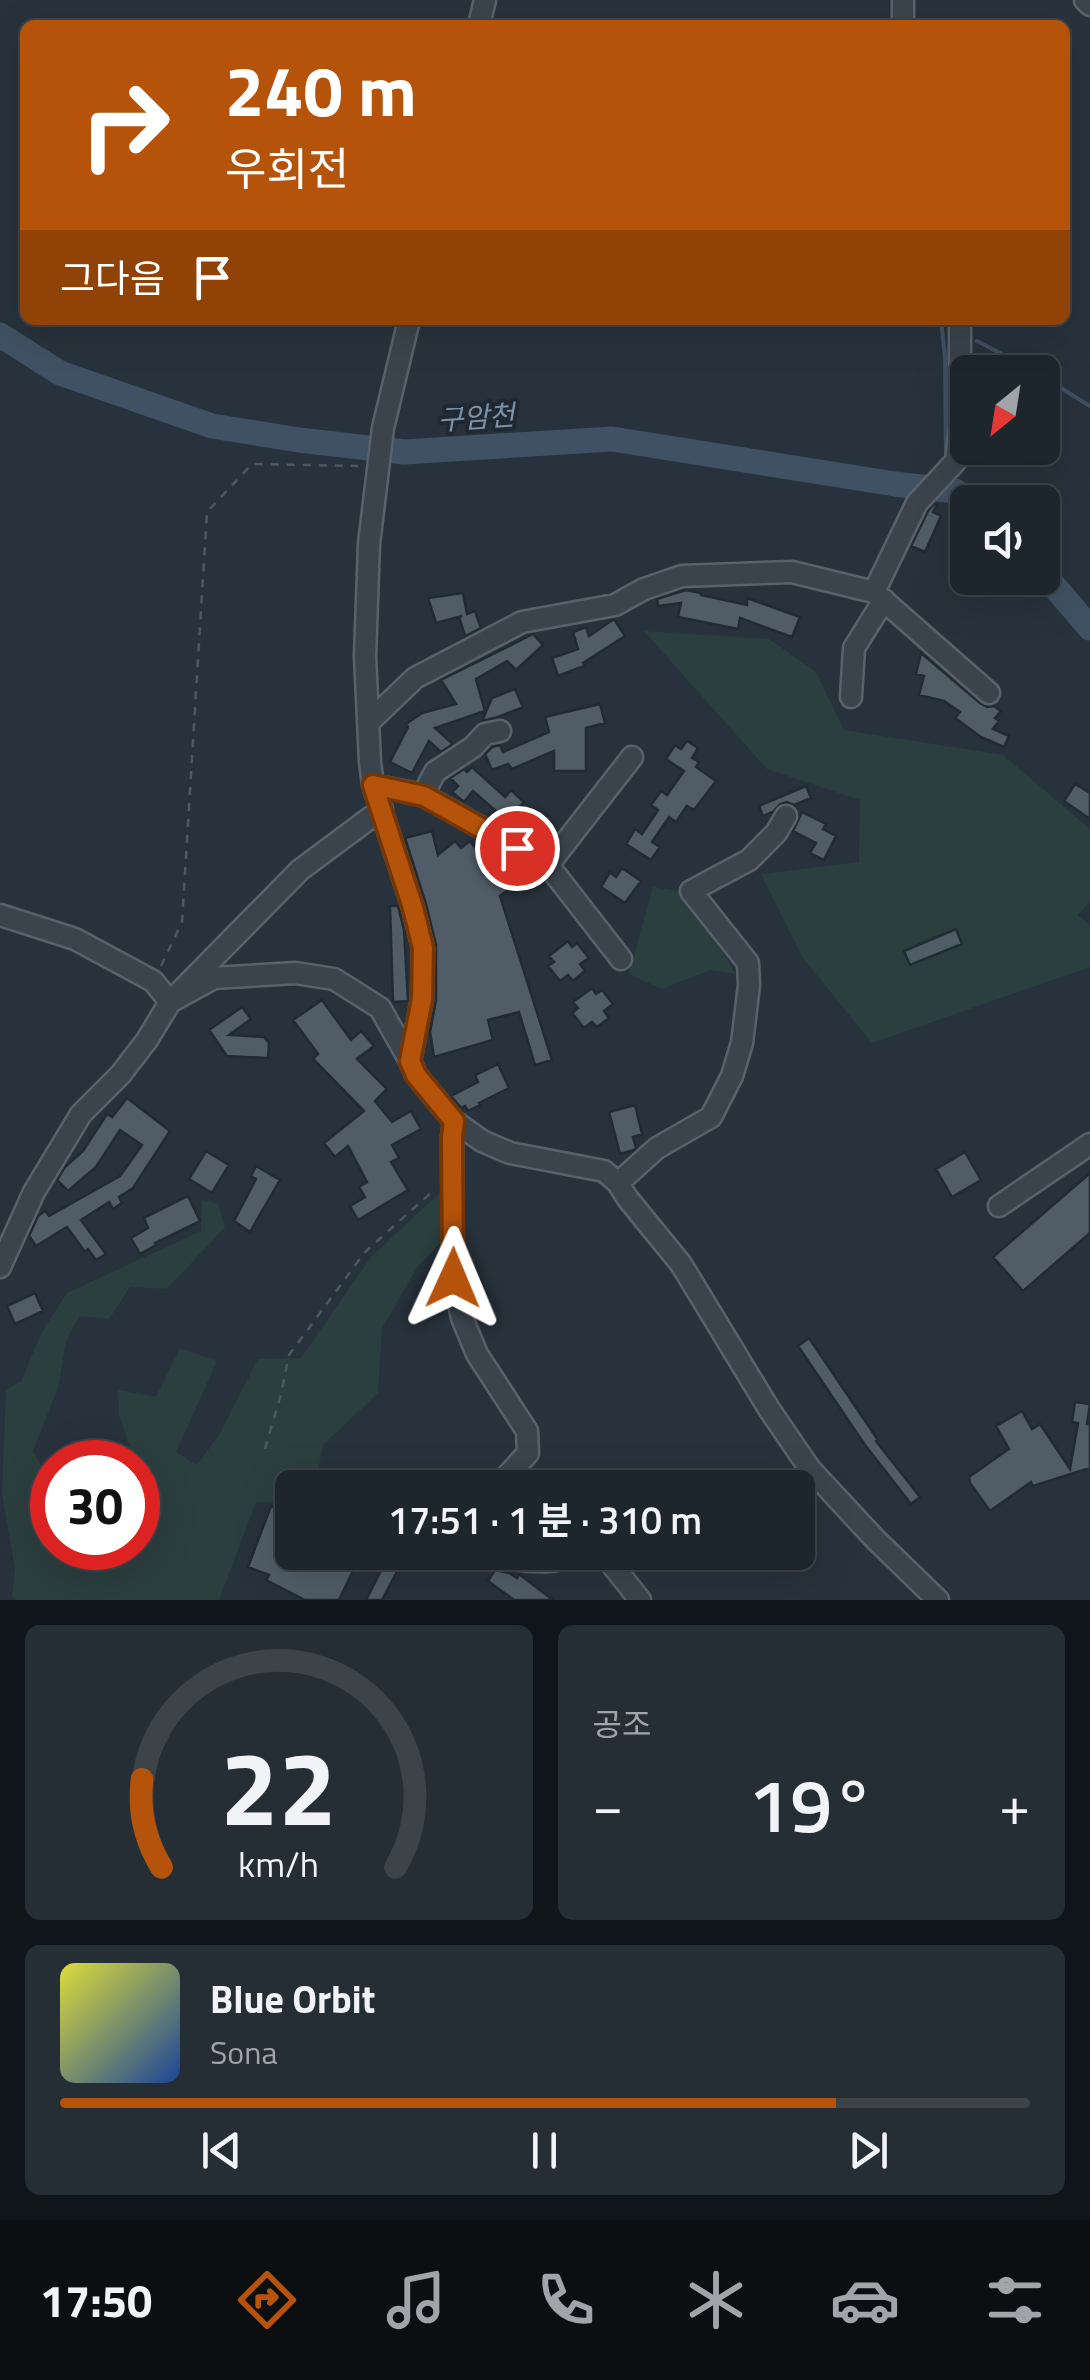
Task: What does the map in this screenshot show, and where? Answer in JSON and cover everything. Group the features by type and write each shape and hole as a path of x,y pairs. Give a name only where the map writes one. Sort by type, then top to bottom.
{"street":[{"path":"1085,0 1090,6"},
{"path":"408,325 383,428 368,544 365,656 373,785 423,948 422,999 410,1061"},
{"path":"851,697 854,648 917,504 956,460 960,428 960,325"},
{"path":"369,722 416,678 522,622 615,605 644,588 682,576 792,572 879,596 989,693"},
{"path":"424,796 435,772 473,748 485,734 500,731"},
{"path":"548,866 632,757"},
{"path":"373,785 424,796 548,866 621,960"},
{"path":"0,1266 34,1192 70,1130 121,1074 170,1002 300,870 382,809"},
{"path":"618,1183 657,1148 711,1118 732,1076 742,1043 750,985 748,963 692,891 750,860 776,833 786,816"},
{"path":"0,915 75,940 153,981 170,1002"},
{"path":"170,1002 214,978 295,974 334,979 380,1008 416,1075 454,1121 482,1141 510,1153 604,1171 618,1183 682,1264 810,1470 938,1600"},
{"path":"454,1121 453,1278 462,1318 477,1354 527,1432 528,1454 513,1470"},
{"path":"999,1206 1090,1144"},
{"path":"616,1570 640,1600"}],"path":[{"path":"153,981 182,922 207,512 252,464 378,468"},
{"path":"265,1448 289,1355 365,1252 452,1172"}],"green space":[{"path":"644,631 769,639 816,672 844,730 1003,755 1090,829 1090,902 1078,915 1090,926 1090,967 872,1043 803,958 761,874 859,862 860,800 767,769"},
{"path":"653,887 684,892 736,974 710,970 662,989 629,974"},
{"path":"444,1189 440,1244 418,1266 382,1328 378,1393 323,1445 318,1470 275,1470 275,1503 256,1502 219,1600 12,1597 15,1568 2,1494 6,1390 21,1381 43,1330 67,1293 201,1231 202,1200 218,1204 225,1227 167,1289 130,1287 109,1319 80,1316 66,1340 59,1385 37,1440 30,1440 30,1570 160,1570 160,1440 127,1440 119,1415 118,1390 156,1397 180,1348 217,1361 176,1452 197,1465 219,1435 258,1359 301,1358 371,1257"}],"building":[{"path":"934,504 937,505 933,512 941,516 925,552 911,546"},
{"path":"686,590 747,605 747,598 800,617 792,637 740,618 738,629 678,617 681,603 658,606 657,599"},
{"path":"463,593 467,614 475,611 481,628 465,636 459,617 462,616 436,623 428,598"},
{"path":"614,619 625,636 583,663 584,666 558,676 552,658 578,649 573,632 586,627 589,636"},
{"path":"533,634 543,645 516,670 507,661 476,679 485,711 435,728 453,744 441,752 429,741 412,773 390,762 408,727 406,724 422,713 456,704 441,680"},
{"path":"921,653 980,703 1001,711 993,729 1009,736 1004,747 981,737 955,718 960,712 944,701 919,695 924,676 916,674"},
{"path":"515,689 523,707 482,721 492,698"},
{"path":"600,704 605,723 586,728 586,771 554,771 554,751 512,769 508,764 492,770 485,754 492,747 500,745 503,752 549,732 545,717"},
{"path":"687,741 698,748 692,758 699,762 696,767 716,781 694,810 687,806 676,822 669,817 652,842 660,847 651,860 626,844 635,829 642,834 658,810 651,805 661,791 667,795 684,771 666,759 675,745 681,749"},
{"path":"472,767 505,797 511,790 524,802 504,824 490,817 496,811 473,791 464,802 452,792 458,786 450,778"},
{"path":"1075,784 1090,793 1090,819 1064,801"},
{"path":"806,786 811,798 794,805 780,804 763,816 759,806"},
{"path":"802,812 826,824 823,829 836,836 824,860 810,853 816,843 793,831"},
{"path":"432,831 438,855 455,841 461,848 470,841 483,858 491,849 504,857 495,867 511,888 500,896 552,1060 535,1065 519,1012 488,1020 493,1040 434,1057 430,1032 436,1000 436,945 405,838"},
{"path":"622,868 641,881 625,903 601,887 610,872 616,877"},
{"path":"390,906 398,906 404,930 408,1001 393,1002"},
{"path":"956,929 962,944 910,965 904,951"},
{"path":"568,941 572,947 577,943 589,958 580,964 585,971 573,981 568,975 560,981 548,966 554,962 549,956"},
{"path":"592,988 596,994 602,990 613,1004 604,1011 609,1018 597,1027 592,1022 584,1028 572,1013 578,1008 573,1002"},
{"path":"322,1000 351,1040 361,1031 374,1046 357,1059 387,1089 375,1101 392,1122 411,1111 421,1129 392,1145 399,1158 391,1162 408,1190 358,1220 350,1206 365,1197 359,1187 367,1182 348,1146 335,1157 324,1143 364,1111 313,1059 318,1054 293,1020"},
{"path":"242,1007 251,1019 229,1035 264,1037 269,1043 268,1058 227,1056 209,1030"},
{"path":"498,1064 509,1088 468,1111 465,1106 461,1108 451,1096 478,1082 475,1075"},
{"path":"127,1098 170,1131 133,1188 119,1197 122,1203 113,1209 109,1202 81,1220 106,1254 96,1260 67,1227 36,1246 29,1236 38,1216 45,1211 49,1216 120,1176 142,1145 120,1130 96,1167 68,1191 57,1180 83,1151 107,1114 112,1117"},
{"path":"635,1105 642,1134 633,1137 634,1150 620,1154 609,1112"},
{"path":"206,1151 229,1165 212,1193 189,1179"},
{"path":"965,1152 981,1180 952,1197 936,1169"},
{"path":"256,1166 280,1180 250,1232 234,1221 256,1179 251,1176"},
{"path":"1090,1173 1090,1233 1023,1291 993,1257"},
{"path":"188,1196 200,1221 140,1254 131,1238 148,1228 144,1218"},
{"path":"35,1293 43,1311 15,1324 7,1306"},
{"path":"809,1338 876,1441 920,1497 911,1504 865,1445 798,1346"},
{"path":"1075,1402 1090,1404 1090,1468 1033,1486 1031,1482 990,1511 969,1477 1009,1449 996,1426 1022,1411 1032,1429 1040,1424 1070,1469 1078,1423 1072,1422"},
{"path":"271,1506 275,1508 275,1570 353,1570 339,1600 305,1600 266,1580 269,1575 248,1567"},
{"path":"381,1570 398,1570 382,1600 366,1600"},
{"path":"495,1570 517,1578 519,1574 553,1600 514,1600 488,1581"}],"waterway":[{"path":"942,325 946,460"},
{"name":"구암천","path":"0,335 60,373 212,426 404,452 612,439 950,490"},
{"path":"977,341 1004,355"},
{"path":"1060,387 1090,406"},
{"name":"구암천","path":"1060,593 1090,628"}],"route":[{"path":"453,1278 454,1121 416,1075 410,1061 422,999 423,948 373,785 424,796 517,848"}]}
